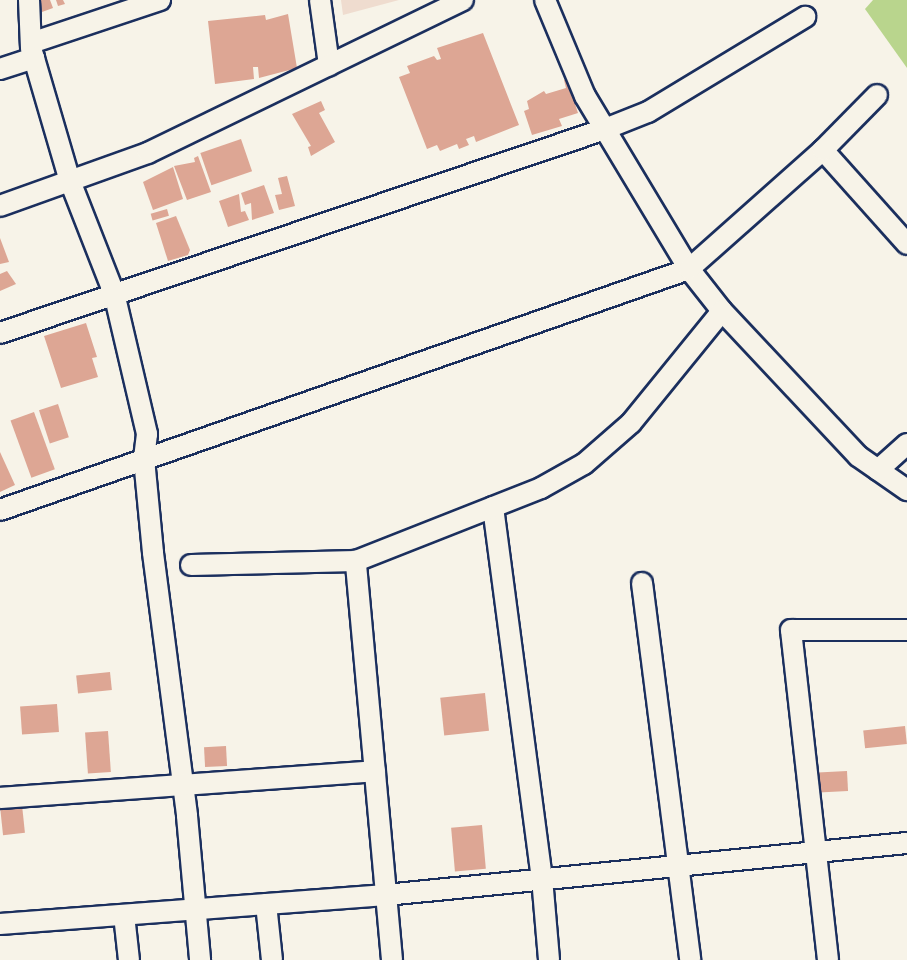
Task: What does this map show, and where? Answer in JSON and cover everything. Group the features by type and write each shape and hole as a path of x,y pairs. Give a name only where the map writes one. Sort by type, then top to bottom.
{"street":[{"path":"29,0 33,50 70,181 114,293 147,434 144,459 183,784 200,960"},
{"path":"0,69 33,50 160,0"},
{"path":"320,0 329,65"},
{"path":"0,206 148,153 463,0"},
{"path":"545,0 585,96 689,269 722,311 858,456 907,490"},
{"path":"0,333 605,129 648,112 805,17"},
{"path":"0,510 689,269 823,150 877,95"},
{"path":"823,150 907,244"},
{"path":"191,565 356,561 493,507 584,464 631,423 722,311"},
{"path":"878,470 907,444"},
{"path":"493,507 542,878 549,960"},
{"path":"356,561 392,960"},
{"path":"642,583 690,960"},
{"path":"828,960 791,630 907,630"},
{"path":"0,798 375,771"},
{"path":"0,924 386,895 907,843"},
{"path":"266,904 272,960"},
{"path":"124,915 129,960"}],"shaded area":[{"path":"341,0 399,0 343,15"}],"green space":[{"path":"873,0 907,0 907,68 865,9"}],"building":[{"path":"37,0 50,0 53,8 42,12"},
{"path":"56,0 63,0 65,4 58,6"},
{"path":"288,14 297,68 259,78 258,67 253,67 254,79 215,84 208,21 265,15 266,20"},
{"path":"483,33 519,125 476,142 474,136 466,139 469,145 459,149 457,144 440,151 437,145 427,149 399,77 410,73 407,66 434,56 437,60 441,59 437,48"},
{"path":"572,77 580,102 575,104 578,113 559,119 562,126 532,135 524,111 529,109 527,101 544,91 546,94 566,88 564,80"},
{"path":"321,101 325,110 319,113 335,142 311,156 308,147 311,146 292,114"},
{"path":"241,139 252,171 211,185 200,153"},
{"path":"198,156 211,192 187,200 174,166 195,162 194,158"},
{"path":"173,167 183,199 153,210 143,182"},
{"path":"287,176 295,206 279,210 275,195 282,194 278,178"},
{"path":"264,185 274,213 252,220 251,203 245,205 241,193"},
{"path":"239,194 241,212 245,211 249,220 228,227 219,201"},
{"path":"167,209 169,216 153,220 151,214"},
{"path":"176,216 190,250 188,255 168,261 156,223"},
{"path":"0,238 9,262 0,264"},
{"path":"7,271 16,284 0,291 0,274"},
{"path":"86,323 97,357 92,358 98,377 61,388 44,336"},
{"path":"58,404 69,437 50,443 39,410"},
{"path":"34,412 55,469 31,478 11,421"},
{"path":"0,452 15,485 0,492"},
{"path":"110,672 112,690 78,693 76,676"},
{"path":"485,693 489,731 444,735 440,698"},
{"path":"57,704 59,732 22,735 20,707"},
{"path":"905,726 907,744 865,748 863,730"},
{"path":"108,731 111,772 88,774 85,733"},
{"path":"226,746 227,766 205,767 204,747"},
{"path":"847,771 848,791 814,793 813,773"},
{"path":"22,805 25,833 3,835 0,807"},
{"path":"482,825 486,869 455,872 451,828"}]}
